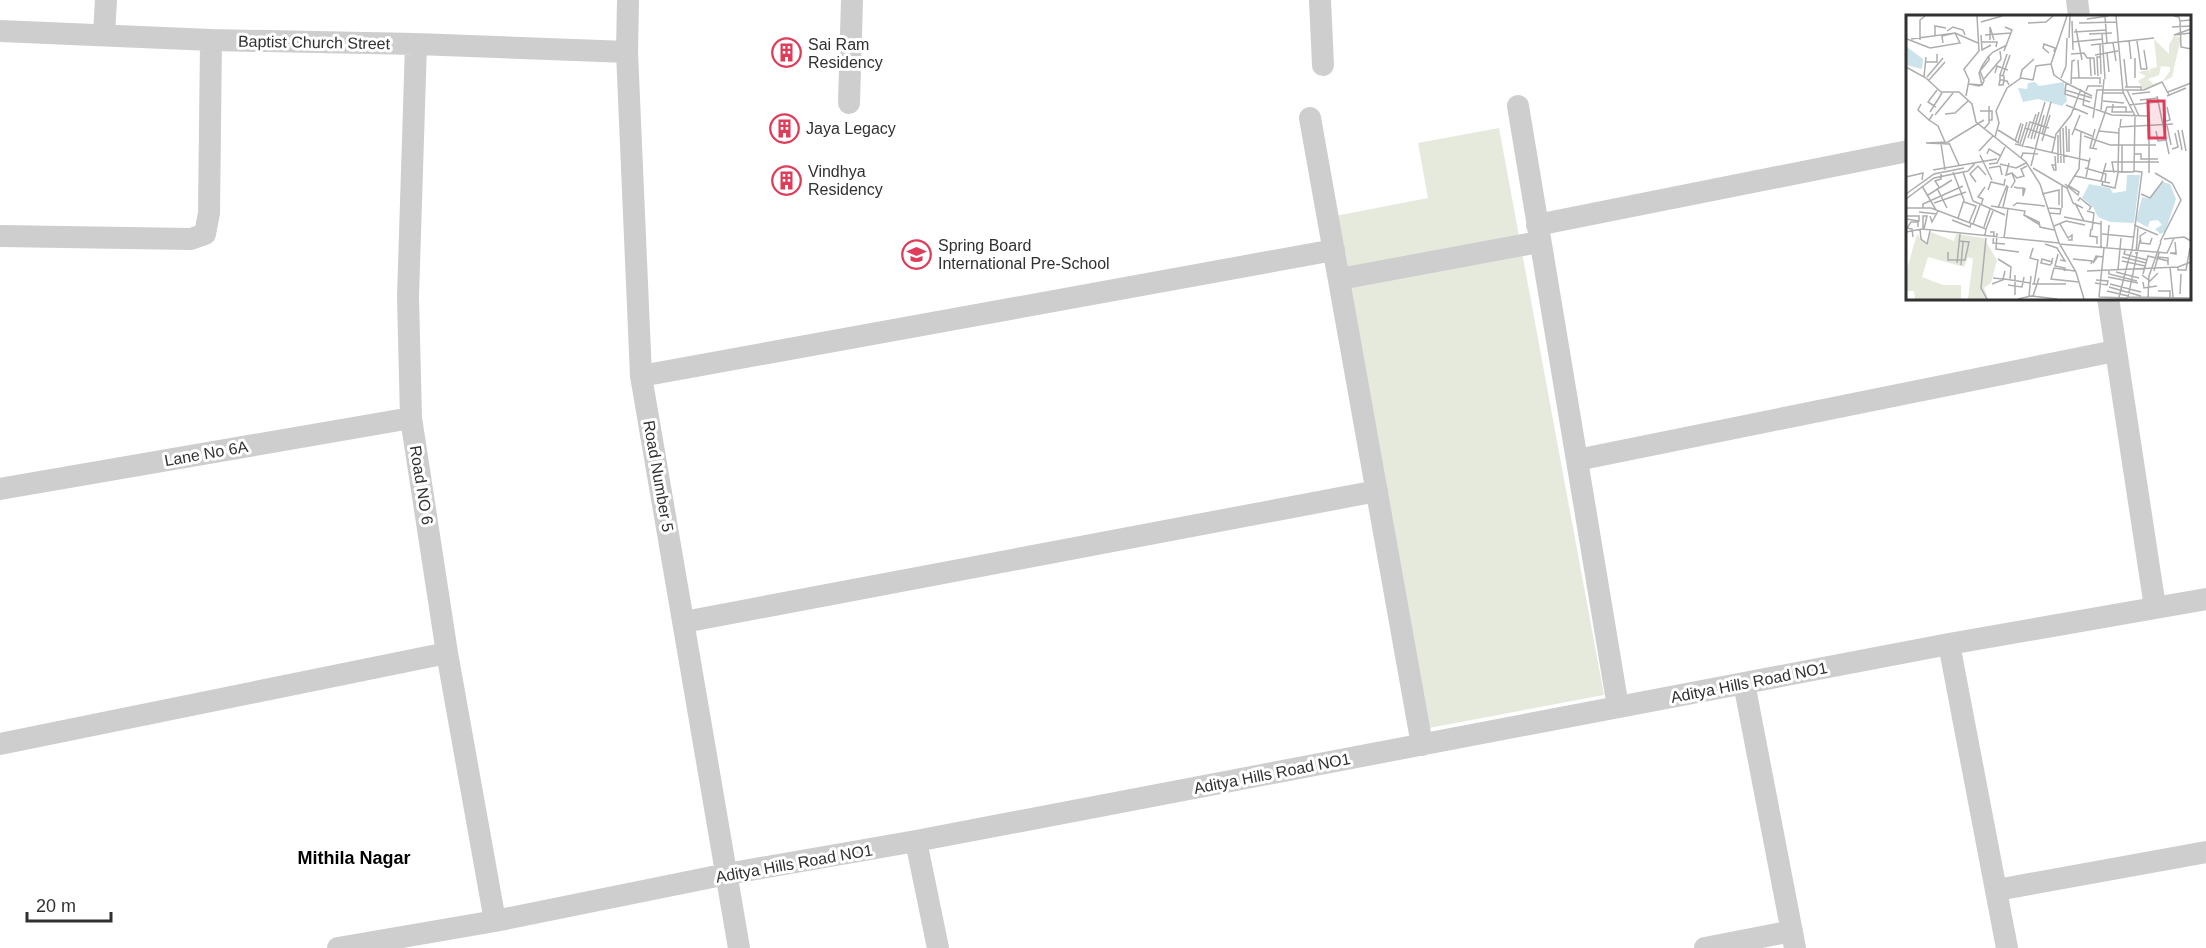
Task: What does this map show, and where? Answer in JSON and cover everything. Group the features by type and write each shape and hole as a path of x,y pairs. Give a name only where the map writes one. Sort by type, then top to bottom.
{"street":[{"path":"104,34 105,0"},
{"name":"Road Number 5","path":"628,0 627,52 641,376 739,948"},
{"path":"849,103 852,0"},
{"path":"1320,0 1323,65"},
{"path":"2077,0 2079,15"},
{"name":"Baptist Church Street","path":"0,30 627,52"},
{"path":"0,236 191,239 205,234 209,213 211,39"},
{"name":"Road NO 6","path":"416,44 408,297 411,418 447,653 495,921"},
{"path":"1518,106 1618,707"},
{"path":"1310,118 1422,745"},
{"path":"1340,279 1906,151"},
{"path":"641,376 1334,250"},
{"path":"2108,300 2155,607"},
{"path":"1577,460 2115,351"},
{"name":"Lane No 6A","path":"0,489 411,418"},
{"path":"684,622 1377,491"},
{"name":"Aditya Hills Road NO1","path":"338,948 495,921 727,874 916,841 1950,644 2206,599"},
{"path":"1950,644 2007,948"},
{"path":"0,744 447,653"},
{"path":"1705,948 1793,940 1744,683"},
{"path":"916,841 938,948"},
{"path":"1997,890 2206,852"}],"shaded area":[{"path":"1499,128 1604,695 1429,728 1335,216 1428,198 1418,143"}],"place":[{"name":"Sai Ram Residency","path":"787,53"},
{"name":"Jaya Legacy","path":"785,128"},
{"name":"Vindhya Residency","path":"787,180"},
{"name":"Spring Board International Pre-School","path":"917,254"}],"district":[{"name":"Mithila Nagar","path":"354,858"}]}
